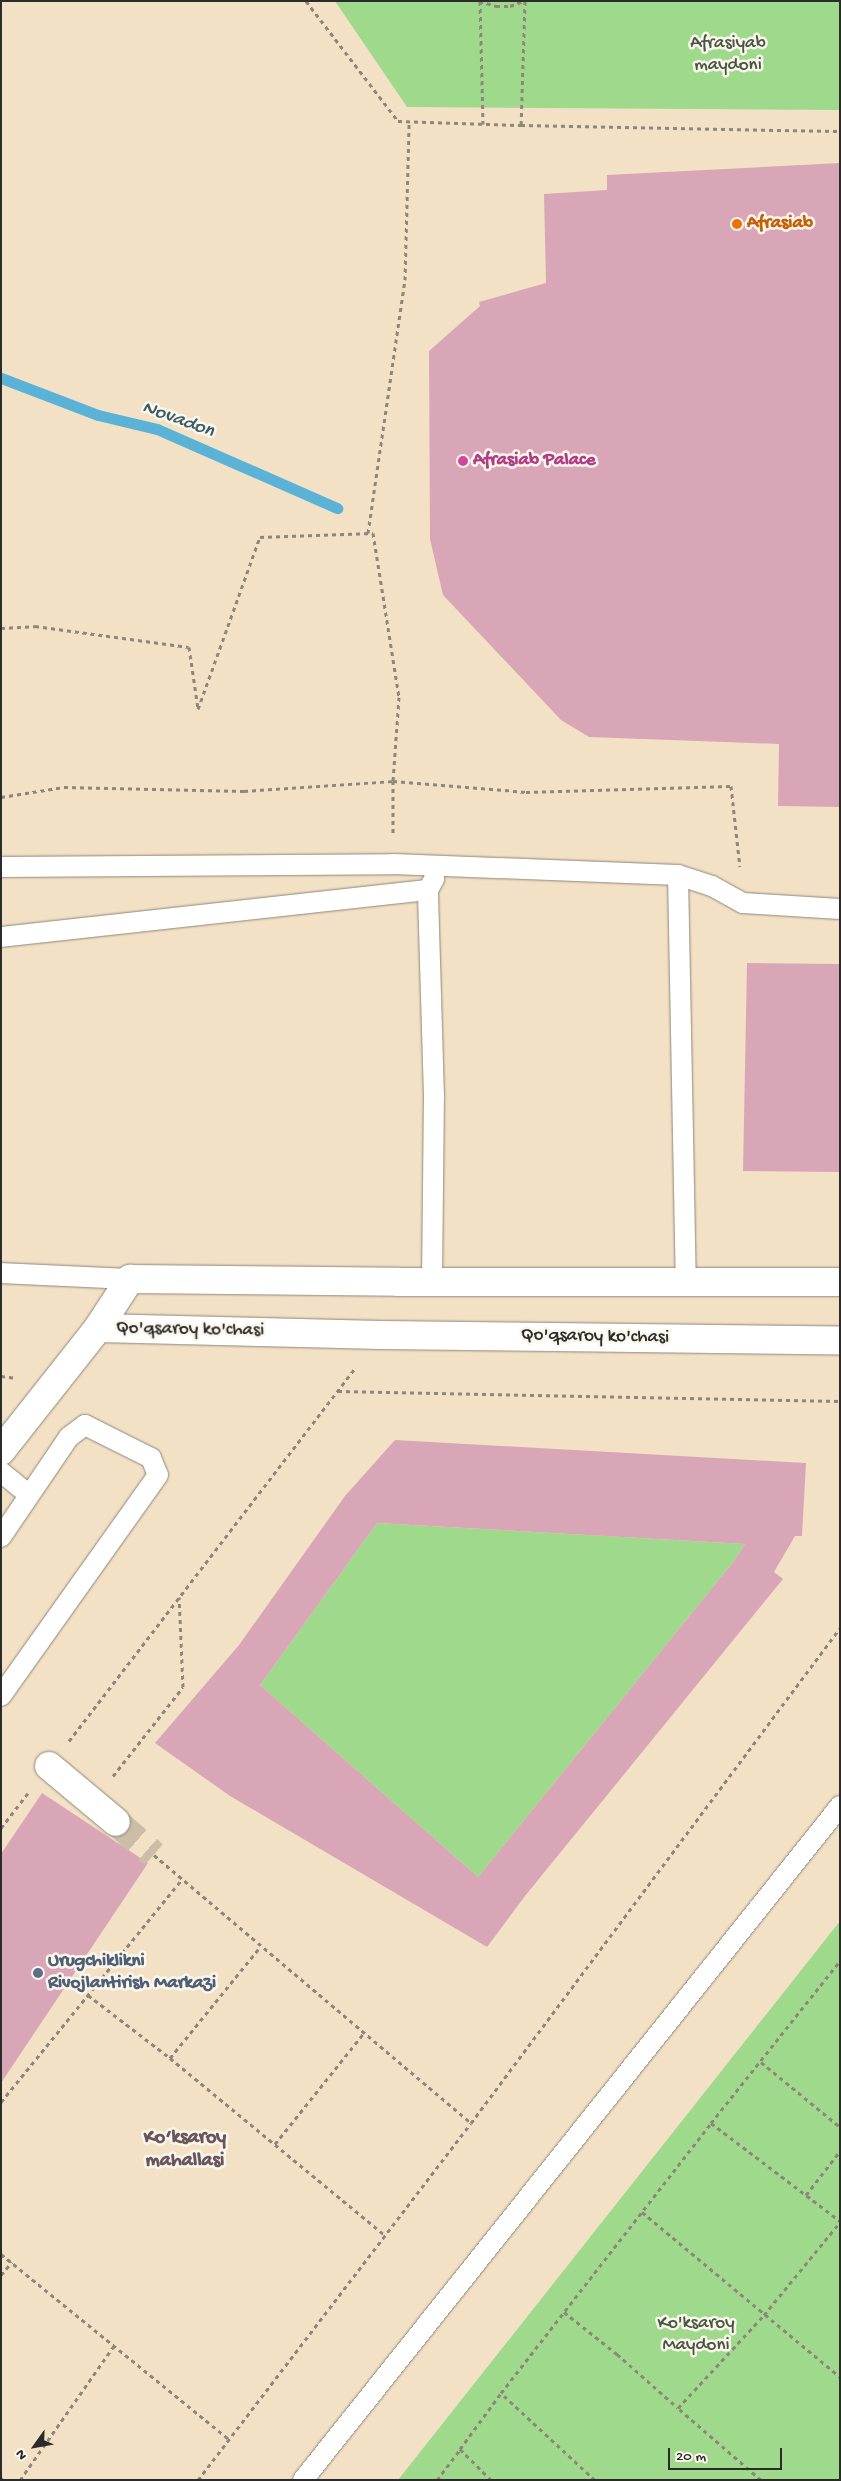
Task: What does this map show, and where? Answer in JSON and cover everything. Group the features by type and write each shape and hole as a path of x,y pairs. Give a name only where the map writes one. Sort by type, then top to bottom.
{"street":[{"path":"130,1279 432,1282 840,1282"},
{"name":"Qo'qsaroy ko'chasi","path":"98,1328 130,1279"},
{"path":"1,1451 98,1328"},
{"name":"Qo'qsaroy ko'chasi","path":"98,1328 381,1335 840,1341"},
{"path":"50,1766 116,1822"}],"lane":[{"path":"1,867 393,864 678,875 712,886 743,902 840,909"},
{"path":"432,1282 434,1097 428,890 442,867"},
{"path":"678,875 686,1282"},
{"path":"1,937 428,890"},
{"path":"1,1273 130,1279"},
{"path":"1,1537 69,1437 85,1425 150,1458 158,1475 1,1696"},
{"path":"1,1472 29,1495"},
{"path":"303,2480 840,1806"}],"path":[{"path":"306,1 398,121 840,131"},
{"path":"483,124 479,1 496,6 510,6 525,1 521,125"},
{"path":"368,533 405,280 409,122"},
{"path":"1,628 35,626 189,647 198,709 260,536 373,533 399,697 393,782 393,864"},
{"path":"1,797 64,787 244,791 393,782 526,792 731,786 743,902"},
{"path":"1,1828 381,1335"},
{"path":"337,1391 840,1401"},
{"path":"93,1802 182,1687 180,1597"},
{"path":"198,2480 471,2124 840,1628"},
{"path":"154,1855 471,2124"},
{"path":"1,2102 182,1879"},
{"path":"170,2058 260,1946"},
{"path":"437,2480 501,2393 840,1961"},
{"path":"88,1995 170,2058 385,2235"},
{"path":"275,2144 364,2033"},
{"path":"761,2062 840,2126"},
{"path":"678,2408 764,2315 840,2221 711,2123"},
{"path":"806,2195 840,2151"},
{"path":"642,2212 840,2377"},
{"path":"1,2254 229,2439"},
{"path":"1,2275 12,2262"},
{"path":"564,2312 617,2354 761,2480"},
{"path":"20,2480 114,2346"},
{"path":"501,2393 596,2480"},
{"path":"460,2449 491,2480"}],"green space":[{"name":"Afrasiyab maydoni","path":"335,1 840,1 840,110 407,107"},
{"path":"377,1523 745,1544 734,1561 478,1877 260,1685"},
{"name":"Ko'ksaroy Maydoni","path":"840,1921 840,2480 398,2480"}],"building":[{"path":"840,163 840,807 778,806 779,744 589,737 561,720 443,595 430,539 429,351 480,306 479,302 546,283 544,194 607,190 607,175"},
{"path":"747,963 840,964 840,1172 743,1171"},
{"path":"395,1440 806,1463 802,1536 795,1536 774,1572 783,1579 525,1896 487,1947 230,1796 155,1743 239,1645 345,1496","holes":["377,1523 745,1544 734,1561 478,1877 260,1685"]},
{"name":"Urugchiklikni Rivojlantirish Markazi","path":"42,1793 148,1863 1,2083 1,1854"}],"waterway":[{"name":"Novadon","path":"1,378 98,415 157,429 337,508"}],"tunnel":[{"path":"116,1822 154,1855"}],"place":[{"name":"Afrasiab","path":"737,224"},
{"name":"Afrasiab Palace","path":"463,461"},
{"name":"Urugchiklikni Rivojlantirish Markazi","path":"38,1973"}],"district":[{"name":"Ko‘ksaroy mahallasi","path":"185,2150"}]}
